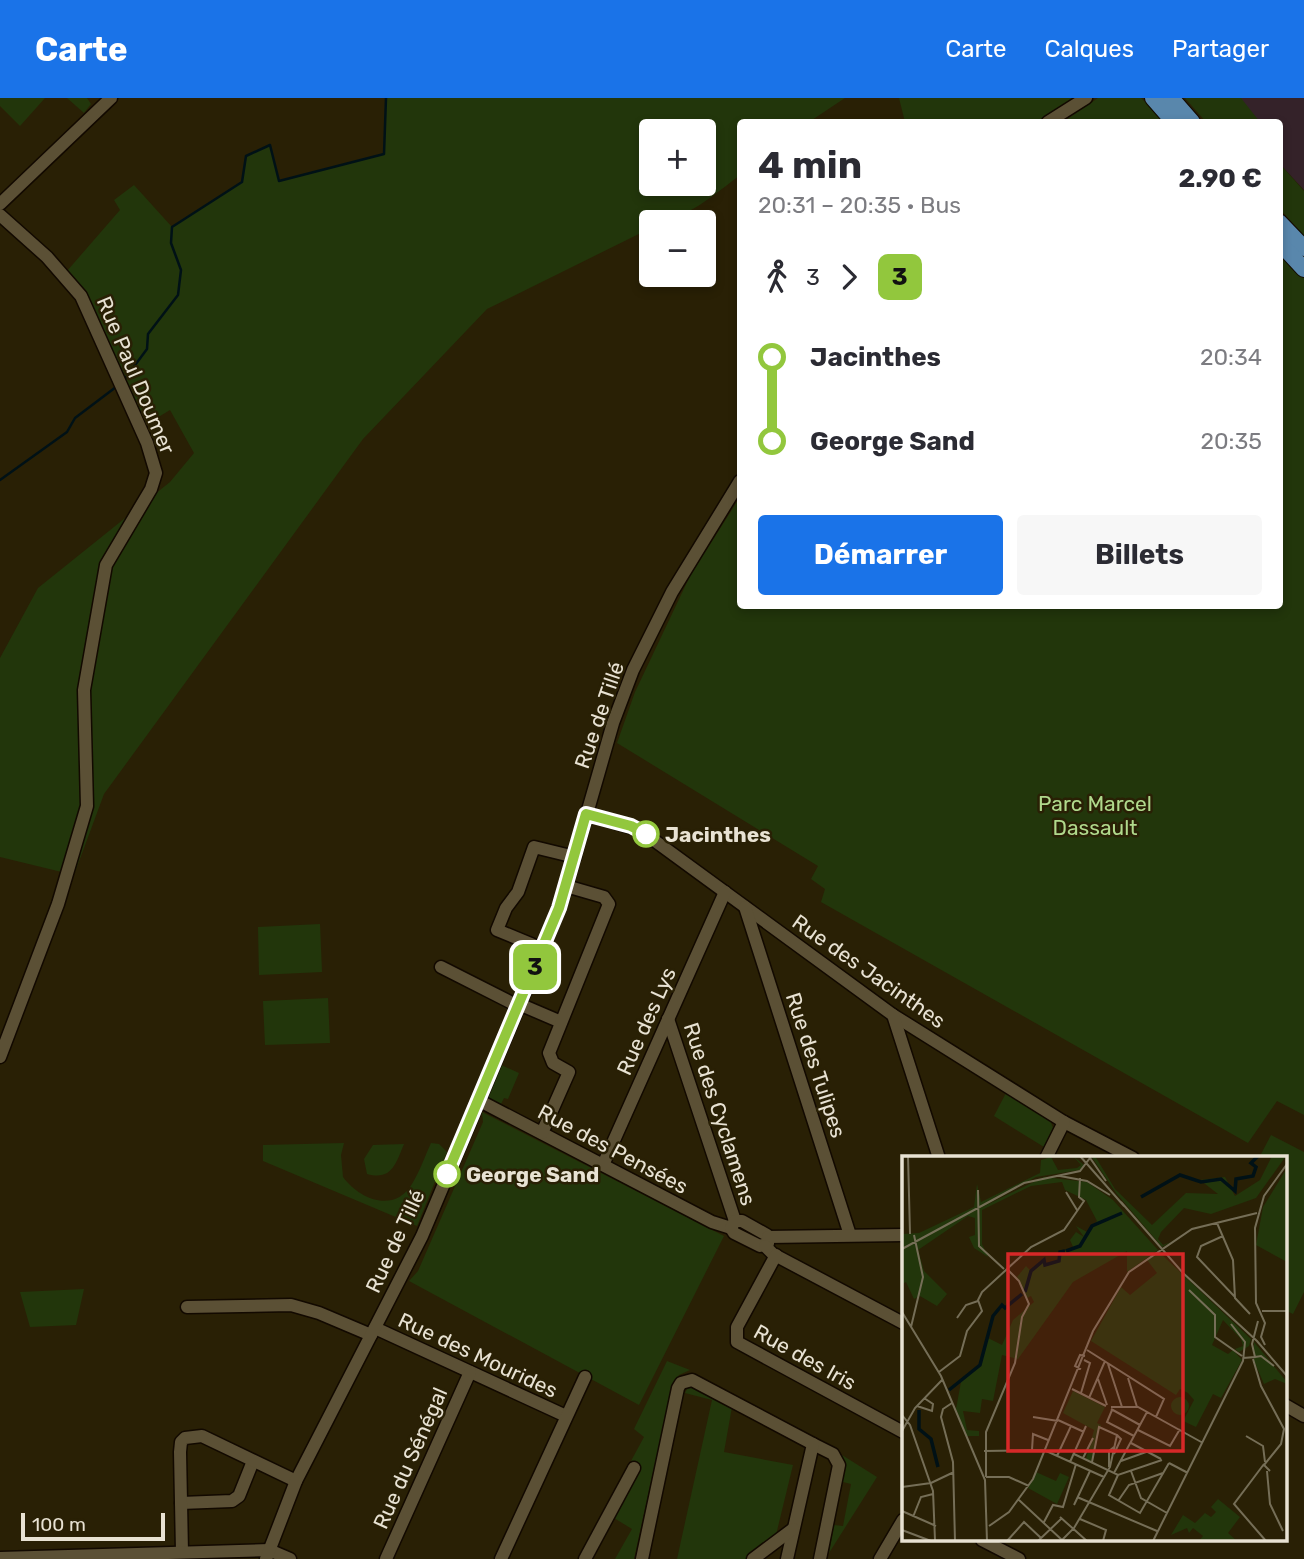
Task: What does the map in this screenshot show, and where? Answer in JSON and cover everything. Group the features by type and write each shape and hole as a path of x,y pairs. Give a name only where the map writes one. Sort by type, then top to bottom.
{"main road":[{"path":"1153,98 1171,119"},
{"path":"1171,98 1189,119"},
{"path":"1283,226 1304,248"},
{"path":"1283,246 1304,269"}],"street":[{"path":"0,204 111,98"},
{"path":"1053,119 1086,98"},
{"name":"Rue Paul Doumer","path":"0,215 47,257 81,296 147,443 156,473 151,489 106,565 84,690 87,806 58,904 0,1057"},
{"name":"Rue de Tillé","path":"267,1554 296,1481 422,1236 543,949 566,886 617,712 633,670 671,592 737,486"},
{"name":"Rue des Jacinthes","path":"586,814 640,830 893,1016 1064,1122 1129,1156"},
{"path":"543,949 497,930 506,908 518,892 534,847 575,857"},
{"path":"542,1133 569,1072 553,1063 549,1056 561,1021 588,963 609,904 604,897 566,886"},
{"name":"Rue des Lys","path":"603,1165 725,892"},
{"name":"Rue des Tulipes","path":"745,907 850,1236"},
{"path":"441,967 519,1005 561,1021"},
{"path":"893,1016 938,1156"},
{"name":"Rue des Cyclamens","path":"668,1020 733,1225"},
{"name":"Rue des Pensées","path":"478,1100 712,1222 733,1225 734,1233 757,1245 767,1241 776,1255 902,1322"},
{"path":"1046,1156 1064,1122"},
{"path":"767,1241 902,1235"},
{"name":"Rue des Iris","path":"776,1255 735,1331 737,1342 902,1431"},
{"name":"Rue des Mourides","path":"187,1307 291,1305 373,1331 566,1416"},
{"name":"Rue du Sénégal","path":"386,1559 470,1372"},
{"path":"500,1559 585,1377"},
{"path":"642,1559 678,1388 685,1381 700,1381 833,1454 839,1465 820,1559"},
{"path":"1286,1406 1304,1416"},
{"path":"181,1552 180,1452 181,1442 185,1438 202,1436 296,1481"},
{"path":"786,1559 813,1444"},
{"path":"181,1503 232,1501 239,1496 253,1461"},
{"path":"585,1559 634,1468"},
{"path":"880,1559 902,1522"},
{"path":"753,1559 793,1529"},
{"path":"986,1542 1019,1559"},
{"path":"0,1558 181,1552 267,1554 289,1559"}],"shaded area":[{"path":"1220,98 1304,98 1304,190 1283,167 1283,119 1240,119"}],"green space":[{"path":"0,98 45,98 20,126 0,106"},
{"path":"67,98 87,98 91,104 84,113"},
{"path":"386,98 845,98 814,119 737,119 737,177 716,193 716,119 639,119 639,196 713,196 690,210 639,210 639,234 487,309 363,439 104,794 74,875 0,857 0,658 38,588 170,482 194,453 170,410 142,427 67,271 120,210 114,200 134,185 172,227 242,182 246,156 270,145 279,181 384,154"},
{"path":"899,98 1075,98 1044,119 904,119"},
{"path":"1098,98 1141,98 1163,119 1067,119"},
{"path":"1185,98 1241,98 1258,119 1203,119"},
{"path":"1283,167 1304,191 1304,236 1283,212"},
{"name":"Parc Marcel Dassault","path":"1283,254 1304,277 1304,1115 1277,1101 1248,1143 821,902 825,889 811,879 818,866 617,743 635,692 690,576 737,502 737,609 1283,609"},
{"path":"320,924 322,972 259,975 258,927"},
{"path":"328,998 330,1043 265,1045 263,1001"},
{"path":"501,1065 519,1073 508,1099 504,1098 500,1106 485,1100"},
{"path":"1006,1093 1050,1120 1053,1128 1044,1147 994,1116"},
{"path":"482,1112 724,1236 639,1405 409,1281 418,1271 483,1122"},
{"path":"1271,1135 1304,1152 1304,1292 1293,1314 1286,1310 1286,1156 1260,1156"},
{"path":"344,1143 341,1155 343,1177 358,1192 386,1201 396,1199 412,1184 431,1143 439,1144 447,1152 417,1226 263,1161 263,1145"},
{"path":"404,1144 388,1173 375,1176 367,1174 364,1159 373,1145"},
{"path":"84,1289 76,1325 30,1327 20,1292"},
{"path":"667,1361 690,1370 679,1375 672,1386 634,1559 615,1559 632,1529 614,1518 640,1468 631,1461 644,1437 634,1429"},
{"path":"688,1387 694,1387 732,1407 724,1452 793,1465 776,1535 750,1559 677,1559 712,1400 685,1393"},
{"path":"842,1455 877,1477 829,1553 834,1525 843,1526 851,1484 843,1482"}],"waterway":[{"path":"124,380 147,349 148,334 178,295 181,270 171,243 172,227 242,182 246,156 270,145 279,181 384,154 386,98"},
{"path":"0,480 67,432 75,418 116,387"}],"bus line":[{"name":"3","path":"447,1174 559,908 586,814 631,826 646,834"}],"place":[{"name":"Jacinthes","path":"646,834"},
{"name":"George Sand","path":"447,1174"}]}
